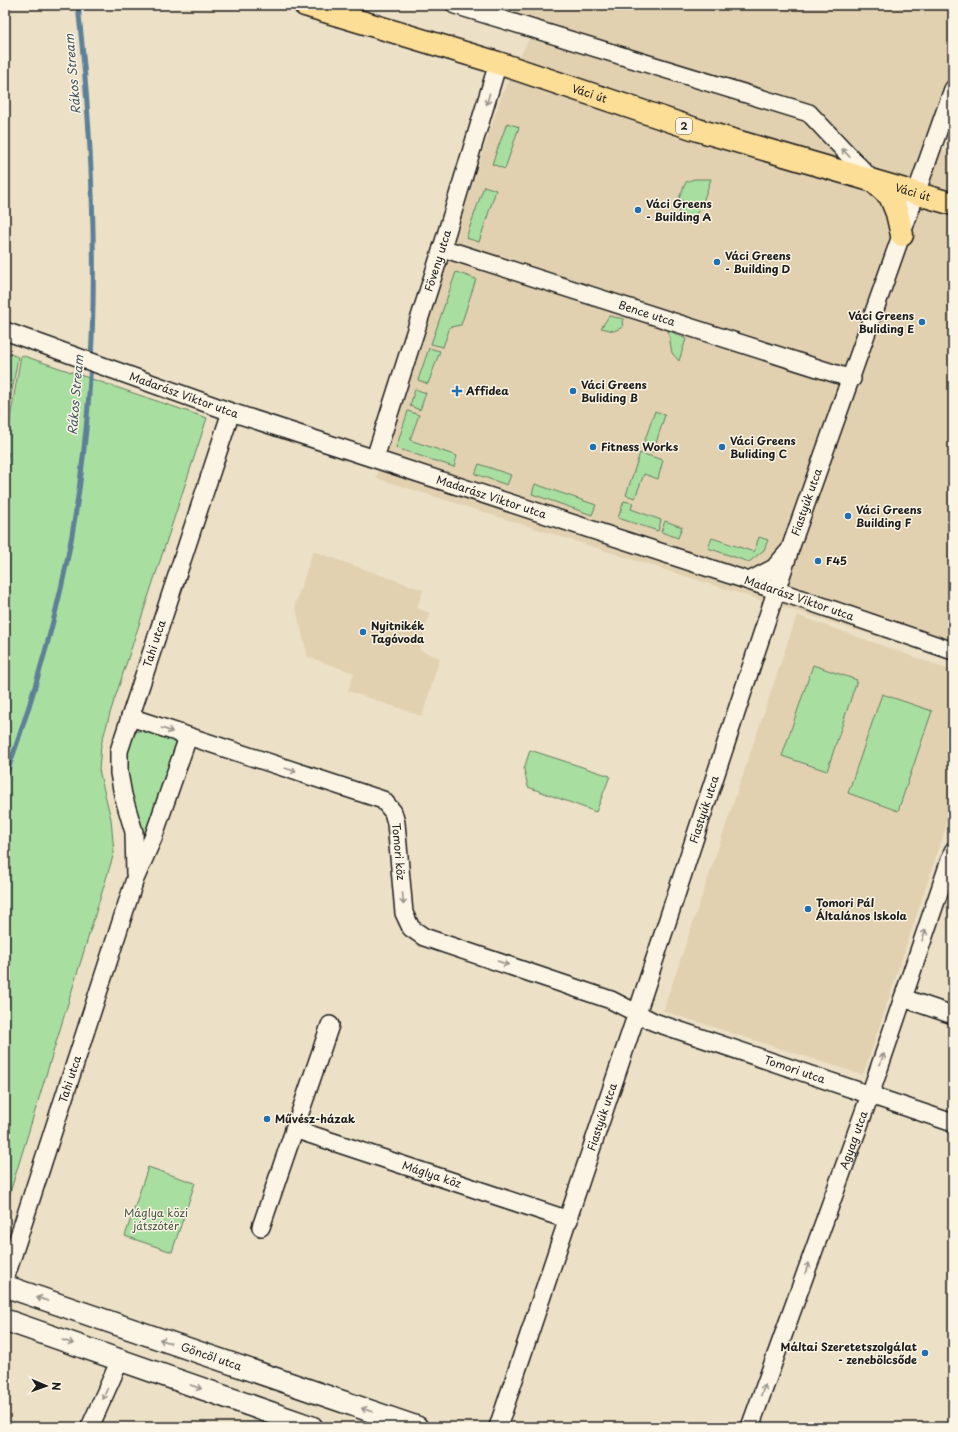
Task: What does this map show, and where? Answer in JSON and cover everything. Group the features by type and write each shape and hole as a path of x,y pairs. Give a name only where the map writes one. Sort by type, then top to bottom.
{"main road":[{"name":"Váci út","path":"305,5 498,63 698,130 953,204"},
{"path":"873,181 890,196 897,213 902,235"}],"street":[{"path":"455,5 809,113 873,181"},
{"name":"Föveny utca","path":"375,458 442,248 498,63"},
{"name":"Fiastyúk utca","path":"498,1427 569,1220 790,549 852,379 953,89"},
{"name":"Bence utca","path":"442,248 852,379"},
{"name":"Madarász Viktor utca","path":"5,331 231,412 749,581 953,651"},
{"name":"Tahi utca","path":"135,879 134,832 122,795 119,773 119,751 231,412"},
{"path":"749,581 774,568 790,549"},
{"name":"Tomori köz","path":"130,717 383,800 393,812 396,823 404,913 410,928 424,937 611,1000 637,1013"},
{"name":"Tahi utca","path":"5,1279 135,879 153,838 188,737"},
{"name":"Agyag utca","path":"750,1427 870,1095 953,851"},
{"path":"903,998 953,1015"},
{"name":"Tomori utca","path":"637,1013 654,1022 953,1123"},
{"path":"261,1227 330,1024"},
{"name":"Máglya köz","path":"294,1130 569,1220"},
{"name":"Göncöl utca","path":"5,1286 417,1427"},
{"path":"5,1320 312,1427"},
{"path":"90,1427 120,1360"}],"shaded area":[{"path":"481,5 953,5 953,69 926,146 953,154 953,661 376,478 501,97 536,23"},
{"name":"Nyitnikék Tagóvoda","path":"313,551 423,590 417,608 430,613 419,650 440,658 422,716 348,691 354,673 308,657 295,605"},
{"name":"Tomori Pál Általános Iskola","path":"797,615 953,671 953,806 863,1075 663,1011"}],"green space":[{"path":"507,123 519,127 505,169 492,164"},
{"path":"694,179 711,179 701,207 689,224 678,212 686,203 679,198 686,182"},
{"path":"484,186 496,190 479,242 466,238"},
{"path":"456,272 476,279 461,325 450,327 443,347 431,344"},
{"path":"609,316 624,319 622,321 623,327 614,331 601,328"},
{"path":"668,330 686,339 679,361 672,353"},
{"path":"429,348 440,351 428,384 418,380"},
{"path":"5,352 18,357 5,431"},
{"path":"21,355 207,418 111,710 101,745 99,770 111,819 114,853 5,1209 5,474 9,453 5,451 5,448"},
{"path":"415,389 426,393 420,410 410,406"},
{"path":"408,411 419,415 410,440 457,456 454,467 396,448"},
{"path":"655,411 665,415 653,452 642,448"},
{"path":"640,453 663,460 658,479 644,474 635,498 626,495"},
{"path":"479,464 511,475 507,485 475,474"},
{"path":"535,484 596,505 592,515 532,494"},
{"path":"624,501 633,503 631,509 661,520 658,531 618,518"},
{"path":"665,521 682,527 678,538 661,532"},
{"path":"759,537 768,540 764,550 749,562 708,548 712,538 754,552"},
{"path":"813,665 857,680 827,771 782,756"},
{"path":"882,694 932,711 898,811 848,793"},
{"path":"142,730 174,741 177,746 148,834 141,833 130,795 127,769 130,744 136,732"},
{"path":"530,750 610,776 596,812 528,787 524,769"},
{"name":"Máglya közi játszótér","path":"148,1167 195,1183 172,1252 125,1236"}],"waterway":[{"name":"Rákos Stream","path":"5,778 35,688 52,628 72,535 82,469 92,337 93,270 89,137 78,5"}],"place":[{"name":"Váci Greens - Building A","path":"638,210"},
{"name":"Váci Greens - Building D","path":"717,262"},
{"name":"Váci Greens Buliding E","path":"922,322"},
{"name":"Affidea","path":"457,391"},
{"name":"Váci Greens Buliding B","path":"573,391"},
{"name":"Fitness Works","path":"593,447"},
{"name":"Váci Greens Buliding C","path":"722,447"},
{"name":"Váci Greens Building F","path":"848,516"},
{"name":"F45","path":"818,561"},
{"name":"Nyitnikék Tagóvoda","path":"363,632"},
{"name":"Tomori Pál Általános Iskola","path":"808,909"},
{"name":"Művész-házak","path":"267,1119"},
{"name":"Máltai Szeretetszolgálat - zenebölcsőde","path":"925,1353"}]}
